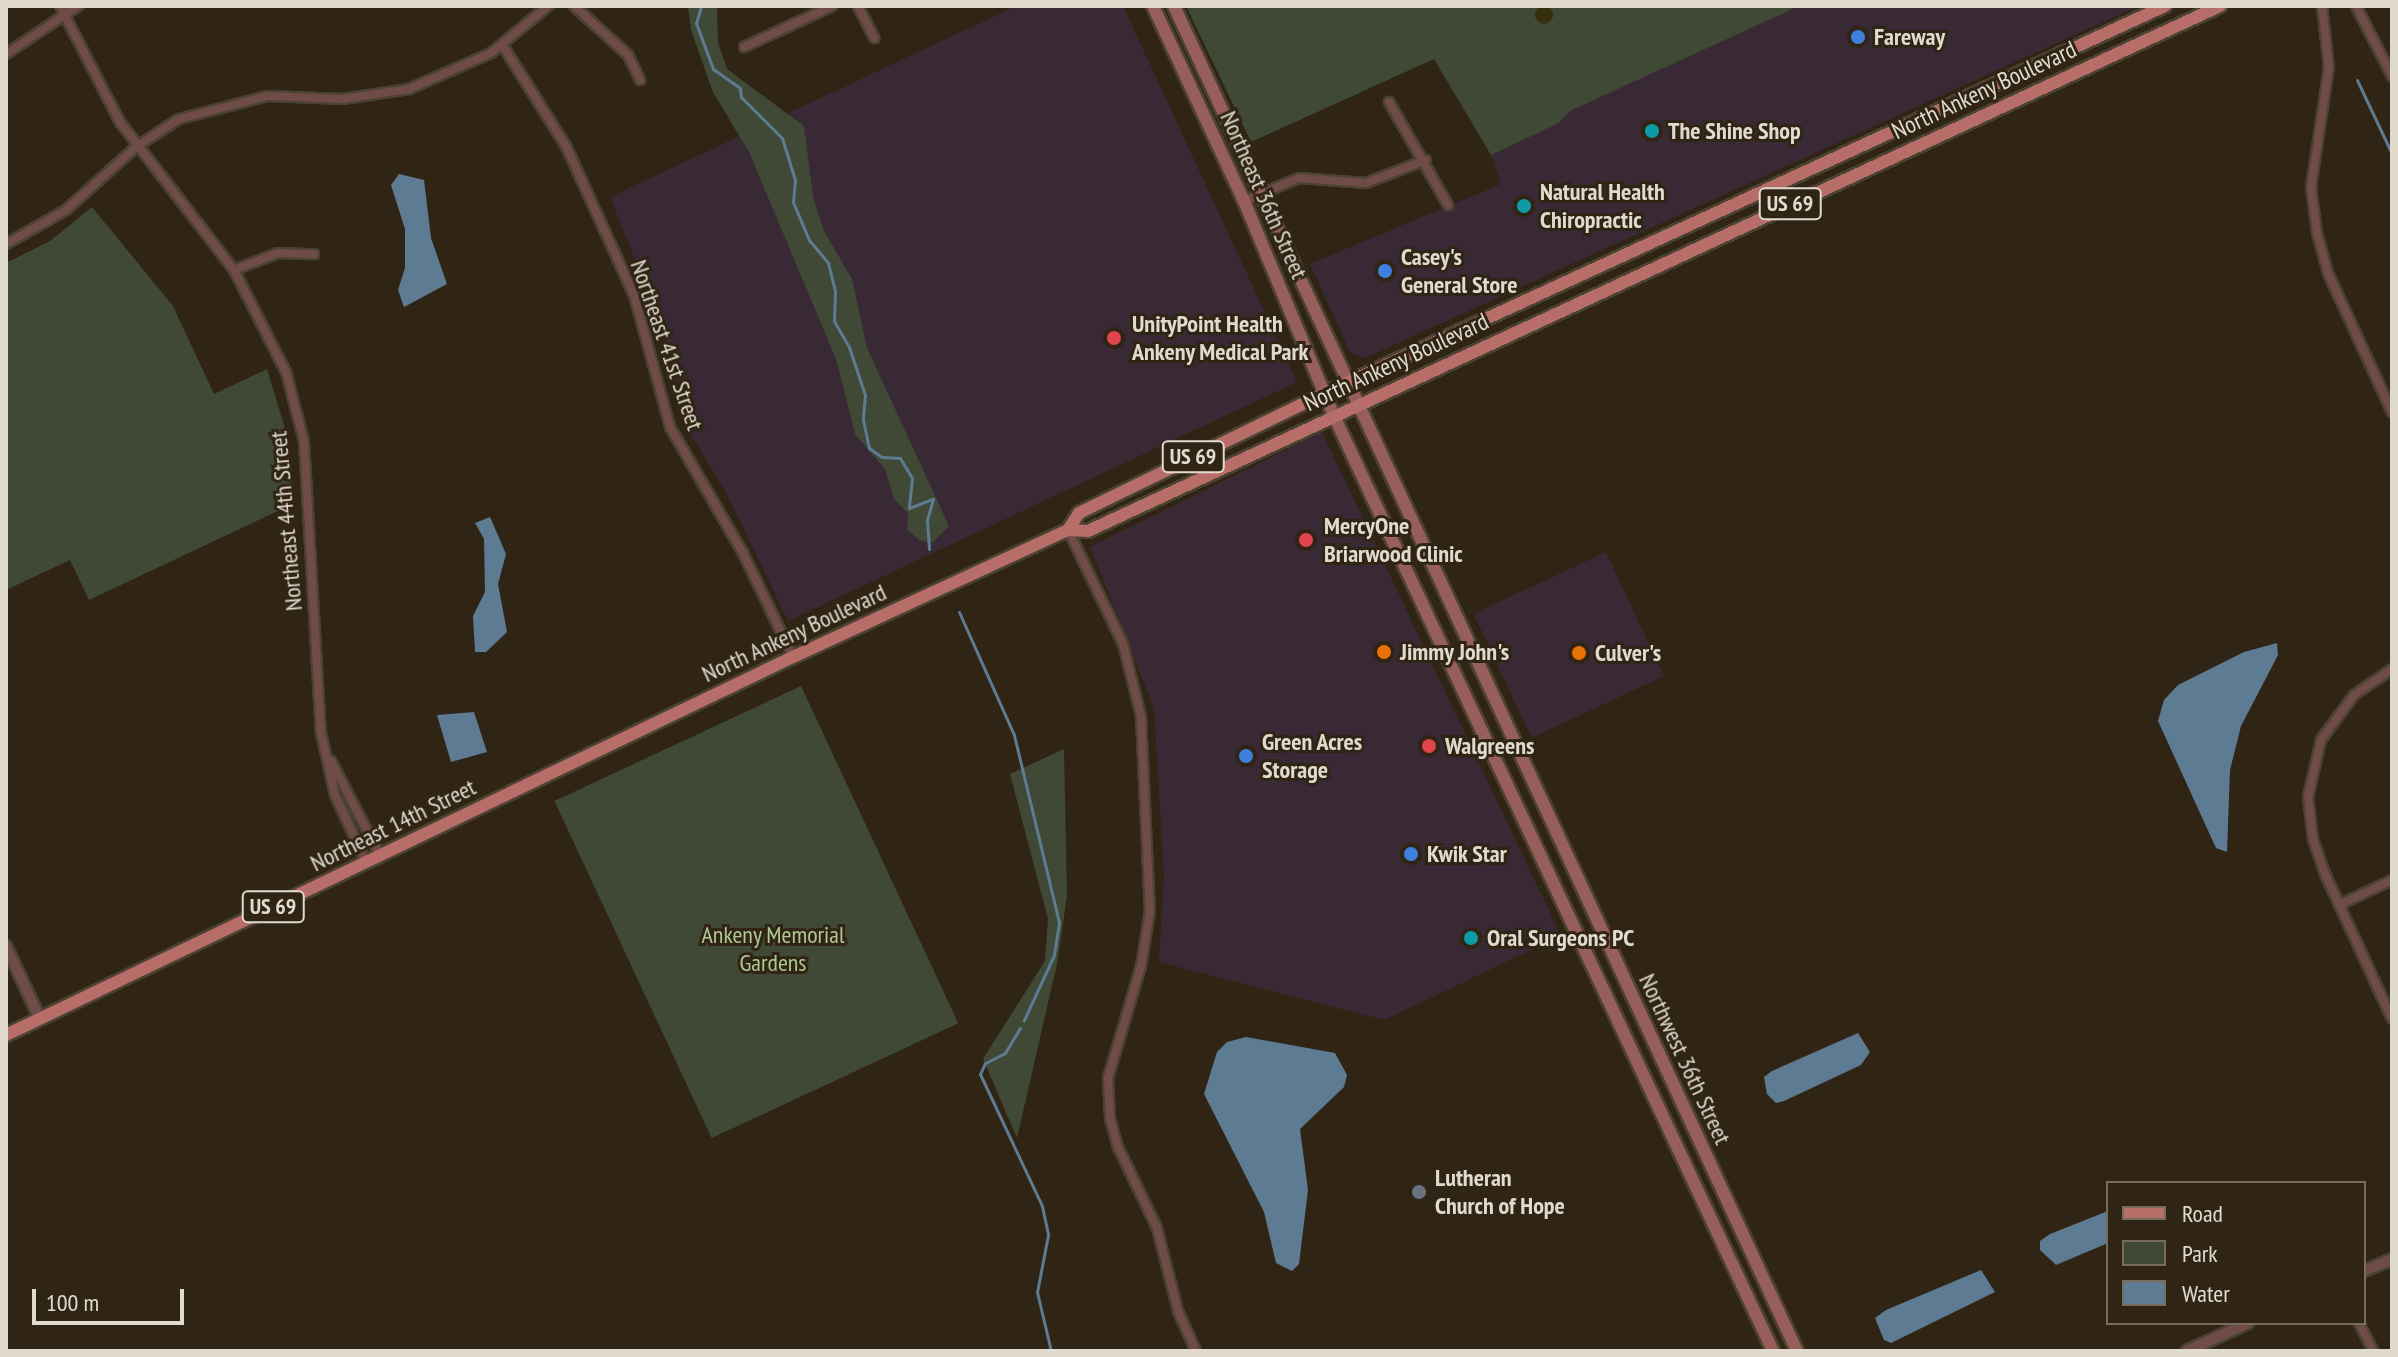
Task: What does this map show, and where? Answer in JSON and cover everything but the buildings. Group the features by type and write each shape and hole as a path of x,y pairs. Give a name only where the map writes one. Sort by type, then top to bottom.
{"main road":[{"name":"Northeast 36th Street","path":"1153,6 1244,201 1329,404"},
{"name":"Northeast 36th Street","path":"1174,6 1355,392"},
{"name":"North Ankeny Boulevard","path":"1068,530 1079,513 1355,392 2165,6"},
{"name":"North Ankeny Boulevard","path":"540,778 1068,530 1088,531 1355,392 2220,6"},
{"name":"Northwest 36th Street","path":"1355,392 1797,1351"},
{"name":"Northwest 36th Street","path":"1329,404 1773,1351"},
{"name":"Northeast 14th Street","path":"6,1035 540,778"}],"street":[{"path":"6,54 62,10 78,6"},
{"path":"6,244 66,210 136,147 179,119 233,102 391,94 440,79 503,46 548,6"},
{"path":"574,6 628,55 640,80"},
{"path":"744,47 832,6"},
{"path":"858,6 874,38"},
{"path":"2322,6 2329,67 2311,187 2317,233 2328,273 2392,412"},
{"path":"2356,6 2392,76"},
{"name":"Northeast 44th Street","path":"62,10 136,147 234,270 286,372 304,441 319,715 335,795 366,862"},
{"name":"Northeast 41st Street","path":"503,46 571,157 634,295 670,427 725,517 793,657"},
{"path":"1389,102 1426,160 1448,205"},
{"path":"1244,201 1313,176 1352,183 1379,180 1426,160"},
{"path":"234,270 278,253 314,254"},
{"path":"1068,530 1123,644 1134,677 1144,746 1150,911 1141,966 1108,1078 1110,1118 1118,1147 1157,1228 1178,1311 1196,1351"},
{"path":"2392,669 2354,695 2321,740 2308,797 2313,839 2339,905 2392,1019"},
{"name":"Northeast 44th Street","path":"326,753 380,855"},
{"path":"2339,905 2392,880"},
{"path":"6,946 40,1019"},
{"path":"2366,1270 2392,1259"},
{"path":"2187,1351 2244,1325"},
{"path":"2360,1325 2373,1351"}],"shaded area":[{"path":"1016,6 1123,6 1297,382 788,621 727,494 688,430 659,319 610,197"},
{"path":"1799,6 2138,6 1365,358 1350,352 1310,264 1501,184 1491,155 1559,123 1570,111"},
{"path":"1322,432 1561,936 1384,1020 1159,962 1164,874 1154,708 1090,547"},
{"path":"1606,552 1664,676 1532,738 1474,614"}],"green space":[{"path":"688,6 717,6 718,43 727,69 804,126 813,197 824,231 852,279 867,348 949,526 932,543 919,540 907,529 908,513 894,499 885,469 855,434 836,359 749,152 713,92 691,30"},
{"path":"1186,6 1799,6 1570,111 1559,123 1491,155 1434,59 1251,142"},
{"path":"92,207 173,306 214,394 267,369 287,435 295,503 89,600 70,560 6,590 6,263 50,241"},
{"name":"Ankeny Memorial Gardens","path":"801,686 958,1023 712,1138 554,801"},
{"path":"1064,749 1067,896 1057,964 1017,1138 983,1059 1045,961 1048,919 1010,774"}],"sand":[{"path":"1540,6 1548,6 1553,15 1551,22 1540,24 1535,19 1535,11"}],"water":[{"path":"399,174 424,180 431,238 447,284 404,307 398,290 405,268 405,229 391,185"},
{"path":"490,517 506,554 498,584 507,632 486,652 475,652 473,616 485,592 484,539 475,523"},
{"path":"2277,643 2278,655 2241,726 2230,770 2227,852 2216,848 2158,721 2164,700 2178,685 2244,652"},
{"path":"474,712 487,752 451,762 437,715"},
{"path":"1858,1033 1870,1052 1861,1065 1784,1101 1776,1103 1767,1094 1764,1077 1772,1071"},
{"path":"1246,1037 1335,1053 1347,1075 1344,1087 1300,1129 1308,1190 1299,1264 1292,1271 1276,1263 1264,1212 1204,1094 1217,1052 1227,1042"},
{"path":"2106,1212 2106,1244 2056,1265 2040,1250 2040,1241"},
{"path":"1981,1270 1995,1292 1891,1343 1884,1340 1875,1318 1886,1310"}],"waterway":[{"path":"701,6 696,23 713,69 740,88 741,97 782,138 795,180 793,202 809,240 828,263 835,291 834,321 849,347 865,395 863,420 869,448 882,457 900,458 912,478 909,508 933,499 927,520 929,549"},
{"path":"2357,80 2392,154"},
{"path":"959,612 1014,735 1059,923 1054,955 1024,1020"},
{"path":"1020,1028 1005,1053 985,1063 980,1074 1042,1206 1048,1235 1037,1292 1051,1351"}],"place":[{"name":"Fareway","path":"1858,37"},
{"name":"The Shine Shop","path":"1652,131"},
{"name":"Natural Health Chiropractic","path":"1524,206"},
{"name":"Casey's General Store","path":"1385,271"},
{"name":"UnityPoint Health Ankeny Medical Park","path":"1114,338"},
{"name":"MercyOne Briarwood Clinic","path":"1306,540"},
{"name":"Jimmy John's","path":"1384,652"},
{"name":"Culver's","path":"1579,653"},
{"name":"Walgreens","path":"1429,746"},
{"name":"Green Acres Storage","path":"1246,756"},
{"name":"Kwik Star","path":"1411,854"},
{"name":"Oral Surgeons PC","path":"1471,938"},
{"name":"Lutheran Church of Hope","path":"1419,1192"}]}
